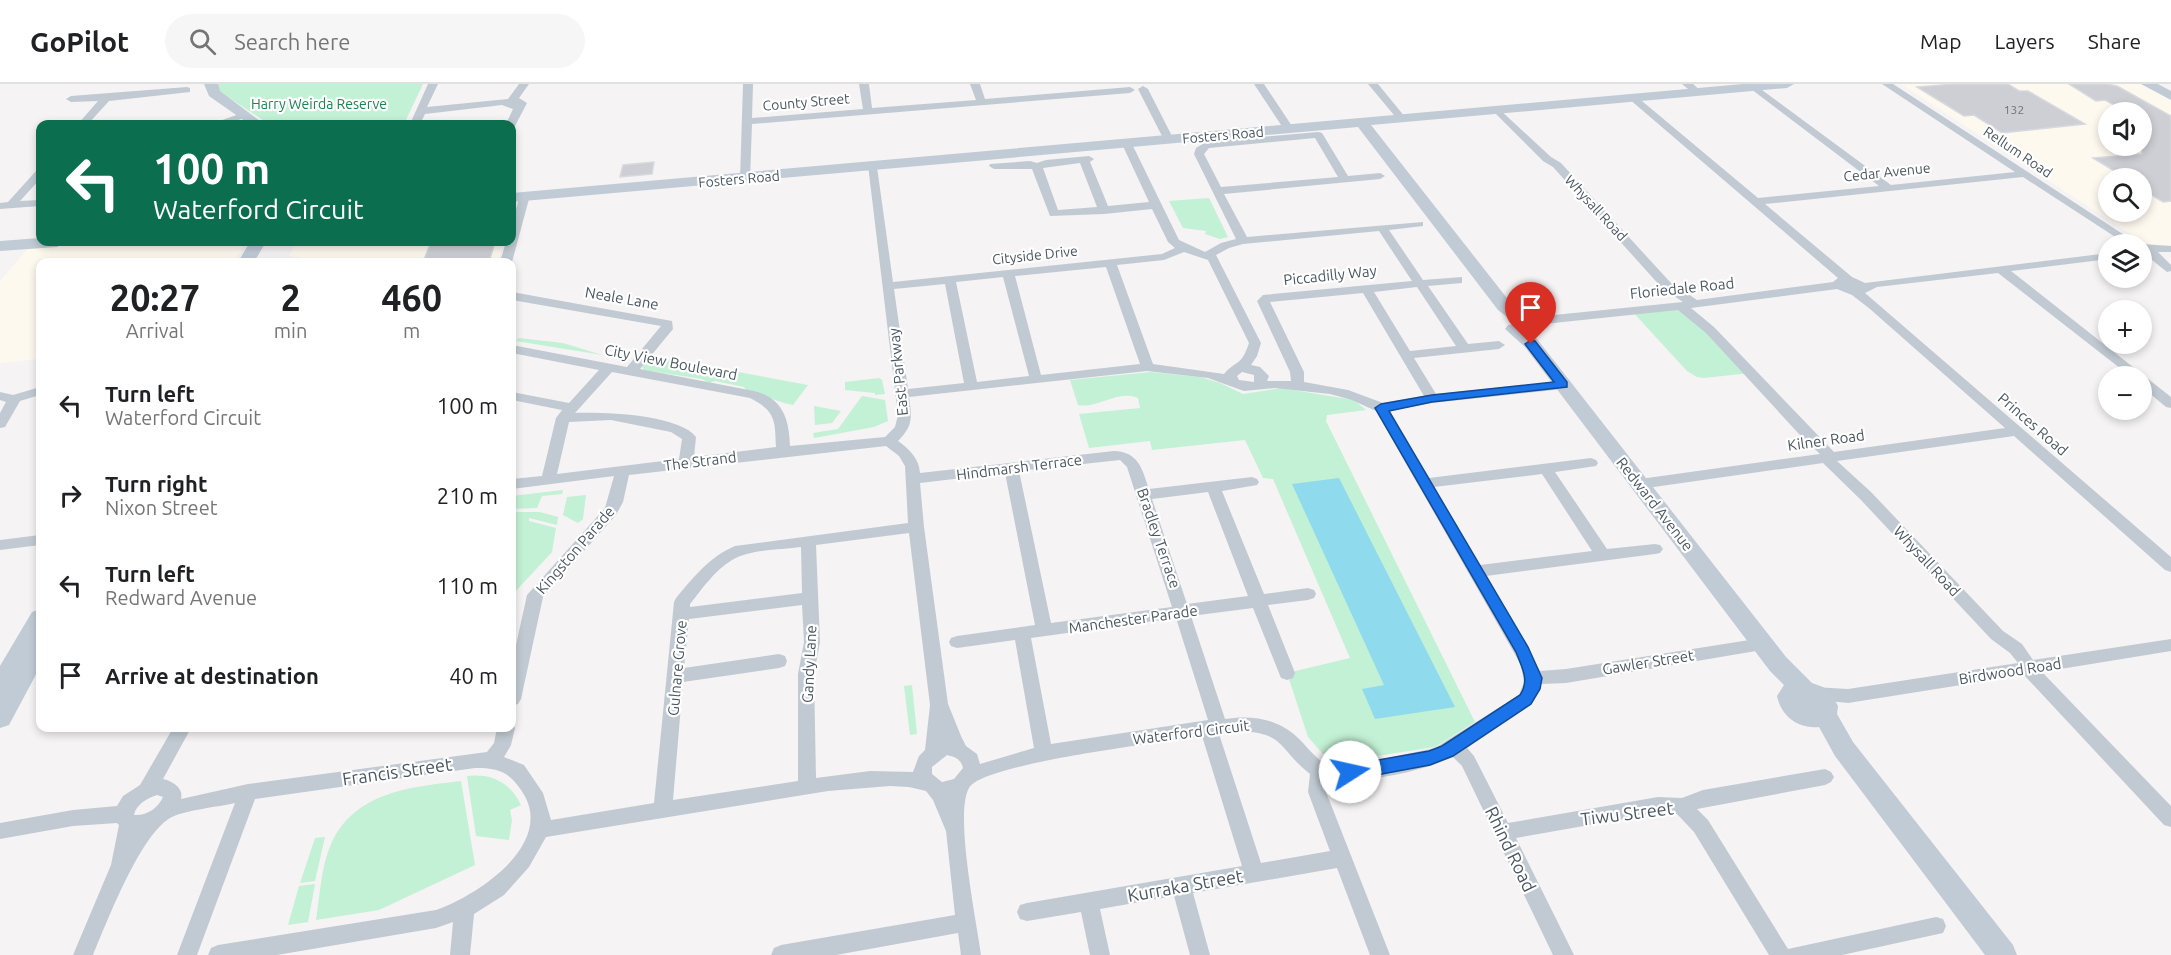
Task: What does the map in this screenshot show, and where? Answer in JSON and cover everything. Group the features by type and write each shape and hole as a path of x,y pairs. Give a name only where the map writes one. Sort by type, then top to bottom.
{"main road":[{"path":"211,84 214,93 251,120"},
{"name":"Fosters Road","path":"516,199 1498,111 1634,98 1692,88 1786,84"},
{"path":"2148,84 2171,96"},
{"path":"2161,84 2171,89"},
{"name":"Redward Avenue","path":"1362,123 1518,322 1563,385 1762,644 1811,703 2002,955"},
{"path":"0,242 36,238"},
{"path":"0,246 36,243"},
{"path":"0,687 36,625"},
{"path":"0,718 36,654"}],"street":[{"path":"417,120 433,84"},
{"path":"421,111 486,106 513,108 524,84"},
{"path":"745,179 748,84"},
{"path":"864,84 868,111"},
{"path":"975,84 981,101"},
{"path":"1259,84 1289,129"},
{"path":"1373,84 1402,119"},
{"name":"Rellum Road","path":"1889,84 2114,234"},
{"path":"1754,87 1887,187"},
{"path":"1136,88 1169,140"},
{"name":"County Street","path":"748,121 1136,88"},
{"path":"71,99 170,94 187,90"},
{"path":"87,120 106,98"},
{"name":"Princes Road","path":"1634,98 2171,566"},
{"name":"Whysall Road","path":"1498,111 1547,159 1557,165 1666,285 1688,305 1804,431 1826,450 1831,465 1866,496 1996,635 2025,657 2028,668 2171,819"},
{"path":"228,120 244,115"},
{"path":"1244,241 1199,154 1200,150 1206,146 1318,135 1345,179"},
{"path":"1127,144 1174,242 1183,248 1213,258 1255,343 1251,356 1236,372"},
{"path":"1037,167 1046,163 1087,159 1104,211"},
{"path":"994,166 1030,164 1037,167 1054,214 1156,206"},
{"name":"East Parkway","path":"872,167 905,415 902,429 889,441"},
{"name":"Cedar Avenue","path":"1755,202 2024,174"},
{"path":"6,206 36,176"},
{"path":"1217,191 1380,176"},
{"path":"6,206 36,203"},
{"path":"1208,255 1225,245 1244,241 1419,224"},
{"path":"1382,228 1466,349"},
{"name":"Cityside Drive","path":"888,286 1164,257 1183,248"},
{"path":"2152,253 2169,250"},
{"name":"Floriedale Road","path":"1518,322 1688,305 2098,257"},
{"path":"2152,258 2169,270"},
{"path":"1110,263 1146,358 1147,367"},
{"path":"2001,269 2125,366"},
{"path":"1008,273 1036,379"},
{"path":"950,280 971,387"},
{"name":"Piccadilly Way","path":"1298,387 1297,372 1263,301 1267,298 1458,280"},
{"path":"1366,288 1432,399"},
{"name":"Neale Lane","path":"516,297 668,324 667,329 631,371"},
{"path":"1407,355 1499,345"},
{"name":"City View Boulevard","path":"516,350 754,395 776,407 782,418 783,451"},
{"path":"1251,356 1260,377"},
{"path":"548,479 567,413 609,367"},
{"path":"902,394 1147,367 1208,374 1236,372 1260,377 1277,384 1353,394 1381,408 1523,651 1534,678 1532,689 1525,700 1455,747 1430,758 1350,772 1331,774 1320,770 1317,792 1380,955"},
{"path":"1236,372 1244,387 1260,377"},
{"path":"1381,408 1432,399 1563,385"},
{"path":"2152,388 2171,404"},
{"path":"0,424 9,411 7,398 36,391"},
{"path":"516,397 567,413 605,415 675,428 689,437 686,463"},
{"name":"Kilner Road","path":"1640,484 2017,431"},
{"path":"889,441 905,453 912,466 916,527 939,705 953,740 973,765 957,794 955,831 971,955"},
{"name":"The Strand","path":"516,483 783,451 889,441"},
{"name":"Hindmarsh Terrace","path":"913,479 1105,456 1126,457"},
{"name":"Bradley Terrace","path":"1126,457 1134,466 1184,612 1254,873"},
{"path":"1426,483 1591,463"},
{"path":"1011,468 1044,631"},
{"path":"1546,469 1603,555"},
{"name":"Kingston Parade","path":"516,661 519,632 535,595 611,511 616,502 622,471"},
{"path":"1144,495 1252,482"},
{"path":"1213,486 1287,673"},
{"name":"Gulnare Grove","path":"663,810 682,602 712,567 726,556 740,550 916,527"},
{"path":"0,545 36,540"},
{"name":"Gandy Lane","path":"807,787 806,674 812,642 808,541"},
{"path":"1477,572 1656,549"},
{"name":"Manchester Parade","path":"957,642 1308,594"},
{"path":"681,614 810,598"},
{"path":"1022,634 1036,754"},
{"name":"Gawler Street","path":"1534,678 1566,676 1762,644"},
{"name":"Birdwood Road","path":"1811,703 2171,645"},
{"path":"676,675 779,661"},
{"path":"939,705 930,755 922,771 940,795 955,831"},
{"name":"Waterford Circuit","path":"964,752 983,758 1036,754 1214,727 1258,724 1277,729 1309,762 1320,770"},
{"path":"83,955 118,872 161,800 173,747 180,732"},
{"path":"492,760 502,745 505,732"},
{"path":"879,779 946,747 964,752"},
{"name":"Rhind Road","path":"1455,747 1468,761 1564,955"},
{"name":"Waterford Circuit","path":"965,781 1036,754"},
{"name":"Francis Street","path":"128,812 144,823 161,800 209,799 465,761 492,760 518,770 534,793 542,816 540,830"},
{"path":"1682,806 1703,798 1825,777"},
{"path":"218,955 272,951 436,919 465,909 496,889 522,861 540,830 807,787 879,779 916,779 947,790 965,781"},
{"path":"187,955 248,792"},
{"path":"6,828 128,812 161,800"},
{"name":"Tiwu Street","path":"1502,832 1658,806 1682,806 1701,826 1780,955"},
{"path":"118,872 128,812"},
{"name":"Kurraka Street","path":"1027,912 1343,858"},
{"path":"1181,886 1200,955"},
{"path":"1089,902 1100,955"},
{"path":"460,955 465,909"},
{"path":"781,955 833,950 967,922"},
{"path":"1795,955 1936,926"}],"shaded area":[{"path":"1901,84 2140,84 2171,100 2171,245 2152,245 2152,234 2130,234 2112,222 2152,222 2152,168 2098,168 2098,213"},
{"path":"244,246 236,258 36,258 36,359 0,363 0,281 29,247"},
{"path":"294,246 503,246 499,258 304,258 289,256"}],"green space":[{"name":"Harry Weirda Reserve","path":"215,84 423,84 406,120 263,120 216,89"},
{"path":"1209,198 1228,237 1220,239 1205,234 1206,231 1183,228 1169,201"},
{"path":"1681,306 1750,373 1697,377 1687,371 1632,311"},
{"path":"519,338 563,343 602,355 516,341"},
{"path":"651,356 808,385 793,405 746,390 744,387 715,381 709,383 702,379 644,370 642,367"},
{"path":"1151,372 1200,377 1243,394 1281,388 1354,400 1366,410 1327,415 1326,421 1475,722 1435,747 1331,763 1308,737 1287,673 1350,658 1273,479 1263,478 1245,440 1152,450 1150,441 1089,448 1079,414 1140,408 1138,398 1123,396 1093,404 1078,405 1070,380"},
{"path":"879,378 882,380 885,394 875,395 875,393 845,390 845,382"},
{"path":"862,396 885,400 888,421 874,427 814,438 813,433 838,429"},
{"path":"814,406 841,411 832,423 815,425"},
{"path":"563,490 562,494 542,496 537,508 516,509 516,496"},
{"path":"586,495 583,519 578,523 563,515 567,497"},
{"path":"516,512 540,512 558,517 557,525 529,518 529,521 556,528 552,552 516,591"},
{"path":"912,685 917,734 910,735 904,686"},
{"path":"467,776 492,778 505,785 517,797 521,805 510,810 512,820 509,840 476,836"},
{"path":"461,781 475,865 379,910 316,920 328,853 341,826 370,802 387,795 423,786"},
{"path":"325,837 315,881 300,883 315,838"},
{"path":"315,884 308,922 288,925 299,886"}],"water":[{"path":"1339,478 1455,707 1375,719 1362,689 1384,685 1292,484"}],"building":[{"path":"2008,84 2019,91 2028,91 2085,124 2002,133 1974,115 1964,116 1917,87"},
{"path":"2069,84 2117,86 2146,102 2109,102 2105,100 2096,101"},
{"path":"2152,105 2171,116 2171,201 2163,202 2152,195 2152,168 2110,168 2093,158 2152,156"},
{"path":"654,162 652,174 620,177 623,165"},
{"path":"429,246 494,246 490,258 425,258"}],"route":[{"path":"1350,772 1430,758 1448,751 1525,700 1532,689 1534,678 1523,651 1381,408 1432,399 1563,385 1531,344"}]}
